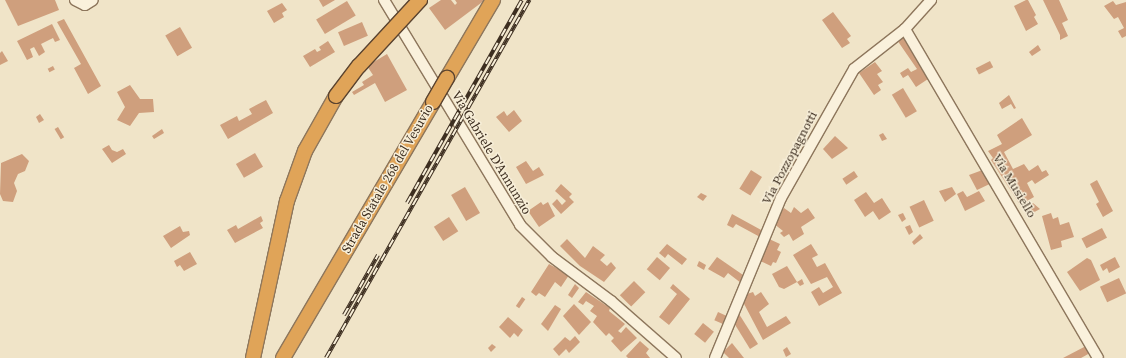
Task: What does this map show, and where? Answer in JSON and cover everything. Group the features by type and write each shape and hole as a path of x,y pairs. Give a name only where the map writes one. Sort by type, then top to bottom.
{"highway":[{"path":"253,358 287,200 305,151 336,96 359,66 420,0"},
{"name":"Strada Statale 268 del Vesuvio","path":"283,358 493,0"}],"street":[{"path":"75,0 80,5 93,0"},
{"name":"Via Gabriele D'Annunzio","path":"384,0 520,225 552,257 611,301 676,358"},
{"name":"Via Pozzopagnotti","path":"715,358 781,198 854,69 906,29 931,0"},
{"name":"Via Musiello","path":"906,29 1098,358"}],"building":[{"path":"5,0 55,0 59,10 18,26"},
{"path":"319,0 335,0 323,7"},
{"path":"441,0 451,0 455,5 457,3 455,0 485,0 445,30 429,8"},
{"path":"1028,0 1036,15 1034,17 1038,24 1026,31 1014,6"},
{"path":"1043,0 1059,0 1068,20 1062,23 1068,36 1060,40 1060,35"},
{"path":"347,1 356,16 325,34 316,20"},
{"path":"1113,1 1116,5 1126,2 1126,36 1122,38 1118,31 1124,28 1118,17 1114,19 1104,6"},
{"path":"282,3 287,10 282,13 284,17 274,23 267,11"},
{"path":"833,12 851,36 847,39 850,43 842,48 822,20"},
{"path":"64,19 101,86 88,94 74,68 81,64 57,22"},
{"path":"362,22 368,36 344,46 338,32"},
{"path":"52,24 60,40 55,42 53,38 41,44 45,52 39,56 34,47 30,49 33,57 27,60 17,41"},
{"path":"180,27 192,48 177,56 165,36"},
{"path":"903,36 922,64 920,66 928,79 916,87 908,75 903,78 900,73 908,68 911,72 917,69 897,40"},
{"path":"328,41 335,52 310,67 303,56 315,49 317,52 321,50 319,47"},
{"path":"1038,45 1041,50 1032,56 1029,52"},
{"path":"2,51 8,61 0,65 0,53"},
{"path":"387,54 407,90 385,102 375,83 354,95 352,92 364,85 362,82 373,75 367,66"},
{"path":"990,61 993,67 979,75 976,68"},
{"path":"875,62 882,71 877,74 883,82 878,85 881,90 874,95 859,73"},
{"path":"53,66 55,70 49,72 48,69"},
{"path":"130,85 140,99 153,99 154,112 139,113 130,126 117,120 125,107 117,92"},
{"path":"903,88 917,111 906,118 892,95"},
{"path":"1009,95 1016,108 1014,109 1011,104 1002,109 999,103"},
{"path":"266,100 273,113 228,139 220,125 237,116 239,121 252,114 249,109"},
{"path":"514,110 522,121 509,132 496,117 504,111 507,116"},
{"path":"40,114 44,120 39,123 36,117"},
{"path":"1022,118 1032,135 1004,152 1013,169 1024,164 1029,171 1038,165 1042,172 1046,170 1049,175 1035,184 1032,180 1027,183 1034,197 1027,201 1030,205 1033,203 1040,209 1027,216 991,160 993,158 988,151 1002,144 997,135"},
{"path":"58,127 64,137 61,139 55,129"},
{"path":"162,129 164,133 154,139 152,136"},
{"path":"883,133 887,139 882,141 879,135"},
{"path":"835,136 848,148 832,159 823,149"},
{"path":"109,145 112,150 117,152 123,149 126,154 112,163 102,149"},
{"path":"255,153 263,167 244,178 236,164"},
{"path":"22,154 29,161 25,171 18,174 14,183 17,191 13,202 3,201 0,194 1,163"},
{"path":"526,161 533,171 539,167 544,175 526,184 516,167"},
{"path":"988,168 996,181 977,190 969,175"},
{"path":"751,170 762,177 750,196 739,189"},
{"path":"854,171 858,177 846,185 842,179"},
{"path":"1097,180 1113,211 1103,217 1096,204 1099,202 1090,184"},
{"path":"561,184 572,194 569,197 574,202 561,214 552,204 557,199 562,205 566,201 555,191"},
{"path":"465,187 480,213 466,221 451,195"},
{"path":"952,187 956,194 945,202 939,191"},
{"path":"963,191 967,197 979,191 985,201 965,211 957,194"},
{"path":"866,192 874,203 882,198 891,212 879,220 873,211 865,217 854,200"},
{"path":"701,193 707,196 703,201 697,197"},
{"path":"924,200 934,221 919,228 909,207"},
{"path":"541,202 543,205 548,202 555,216 539,227 528,211"},
{"path":"794,207 801,213 808,208 815,218 801,227 804,234 793,241 789,234 784,237 780,233 783,231 773,223 784,208 791,213"},
{"path":"903,213 906,219 902,222 898,215"},
{"path":"1051,213 1053,219 1058,217 1060,225 1069,222 1074,237 1061,241 1062,247 1051,250 1042,216"},
{"path":"732,214 763,231 760,237 736,224 733,228 727,225"},
{"path":"261,216 263,221 260,223 263,228 235,243 227,230 236,225 238,229"},
{"path":"449,217 458,231 443,241 434,227"},
{"path":"910,225 913,232 909,235 905,227"},
{"path":"180,226 183,232 189,231 190,235 171,248 163,236"},
{"path":"1102,228 1107,238 1087,248 1082,238"},
{"path":"920,234 923,238 914,245 912,242"},
{"path":"767,238 780,244 777,250 781,252 776,263 773,262 771,266 758,260"},
{"path":"567,239 585,258 593,246 605,255 600,260 607,266 611,262 616,268 604,282 580,266 560,246"},
{"path":"667,244 687,259 682,265 668,254 665,258 659,253"},
{"path":"811,244 818,255 812,258 817,267 825,263 842,293 819,306 811,292 819,287 823,293 833,287 827,277 811,284 793,255"},
{"path":"190,252 197,264 184,271 180,265 177,267 174,261"},
{"path":"657,257 670,268 660,280 647,269"},
{"path":"717,257 746,277 741,283 728,273 724,278 708,269"},
{"path":"1115,257 1120,267 1109,273 1107,268 1103,271 1100,265"},
{"path":"1087,258 1091,260 1100,280 1080,291 1067,272"},
{"path":"699,261 706,265 704,270 697,266"},
{"path":"549,264 569,275 561,287 555,282 545,297 539,293 536,296 531,292"},
{"path":"787,266 797,282 784,289 779,287 772,274"},
{"path":"1119,278 1126,293 1107,302 1100,287"},
{"path":"802,279 804,284 800,286 797,282"},
{"path":"634,281 645,292 631,306 620,295"},
{"path":"575,284 579,288 572,298 568,295"},
{"path":"673,284 690,299 669,325 659,317 677,294 670,288"},
{"path":"586,292 610,308 609,311 625,324 618,331 621,333 626,327 637,338 621,352 611,341 614,338 609,333 606,336 593,322 597,316 590,311 594,306 586,301 583,305 578,302"},
{"path":"753,292 755,296 761,292 769,304 759,312 767,327 786,316 791,323 763,340 742,300 747,294"},
{"path":"522,297 525,299 519,308 516,306"},
{"path":"574,304 591,322 579,335 563,316"},
{"path":"555,305 561,309 548,331 541,324"},
{"path":"718,312 729,317 725,325 714,320"},
{"path":"739,314 758,344 750,349 734,323"},
{"path":"508,317 523,330 518,337 514,333 510,338 499,327"},
{"path":"703,323 714,332 705,343 694,334"},
{"path":"575,336 580,342 569,353 566,349 559,356 553,349 565,337 570,341"},
{"path":"640,341 649,349 646,353 650,358 628,358 626,356"},
{"path":"732,343 744,358 729,358 723,352"},
{"path":"492,344 496,347 491,352 488,348"},
{"path":"1086,346 1090,353 1081,358 1063,358"},
{"path":"787,347 791,354 786,357 783,350"}],"railway":[{"path":"407,203 522,0"},
{"path":"326,358 529,0"},
{"path":"344,315 378,255"}]}
